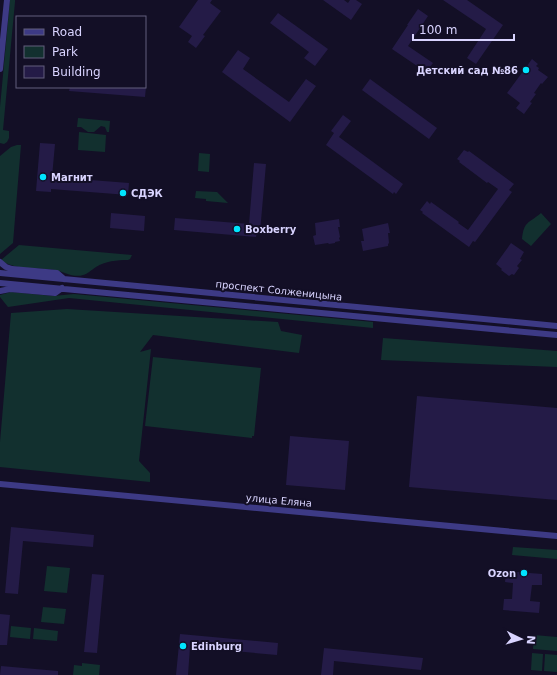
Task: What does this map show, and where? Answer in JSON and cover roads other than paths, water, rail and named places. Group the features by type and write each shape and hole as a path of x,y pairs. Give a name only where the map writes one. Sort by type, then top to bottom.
{"street":[{"path":"0,69 7,0"},
{"path":"0,262 6,267 57,273 64,279"},
{"name":"проспект Солженицына","path":"0,273 557,326"},
{"name":"проспект Солженицына","path":"0,283 557,335"},
{"path":"0,291 10,289 55,293 62,288"},
{"name":"улица Еляна","path":"0,484 557,536"}],"place":[{"name":"Детский сад №86","path":"526,70"},
{"name":"Магнит","path":"43,177"},
{"name":"СДЭК","path":"123,193"},
{"name":"Boxberry","path":"237,229"},
{"name":"Ozon","path":"524,573"},
{"name":"Edinburg","path":"183,646"}]}
